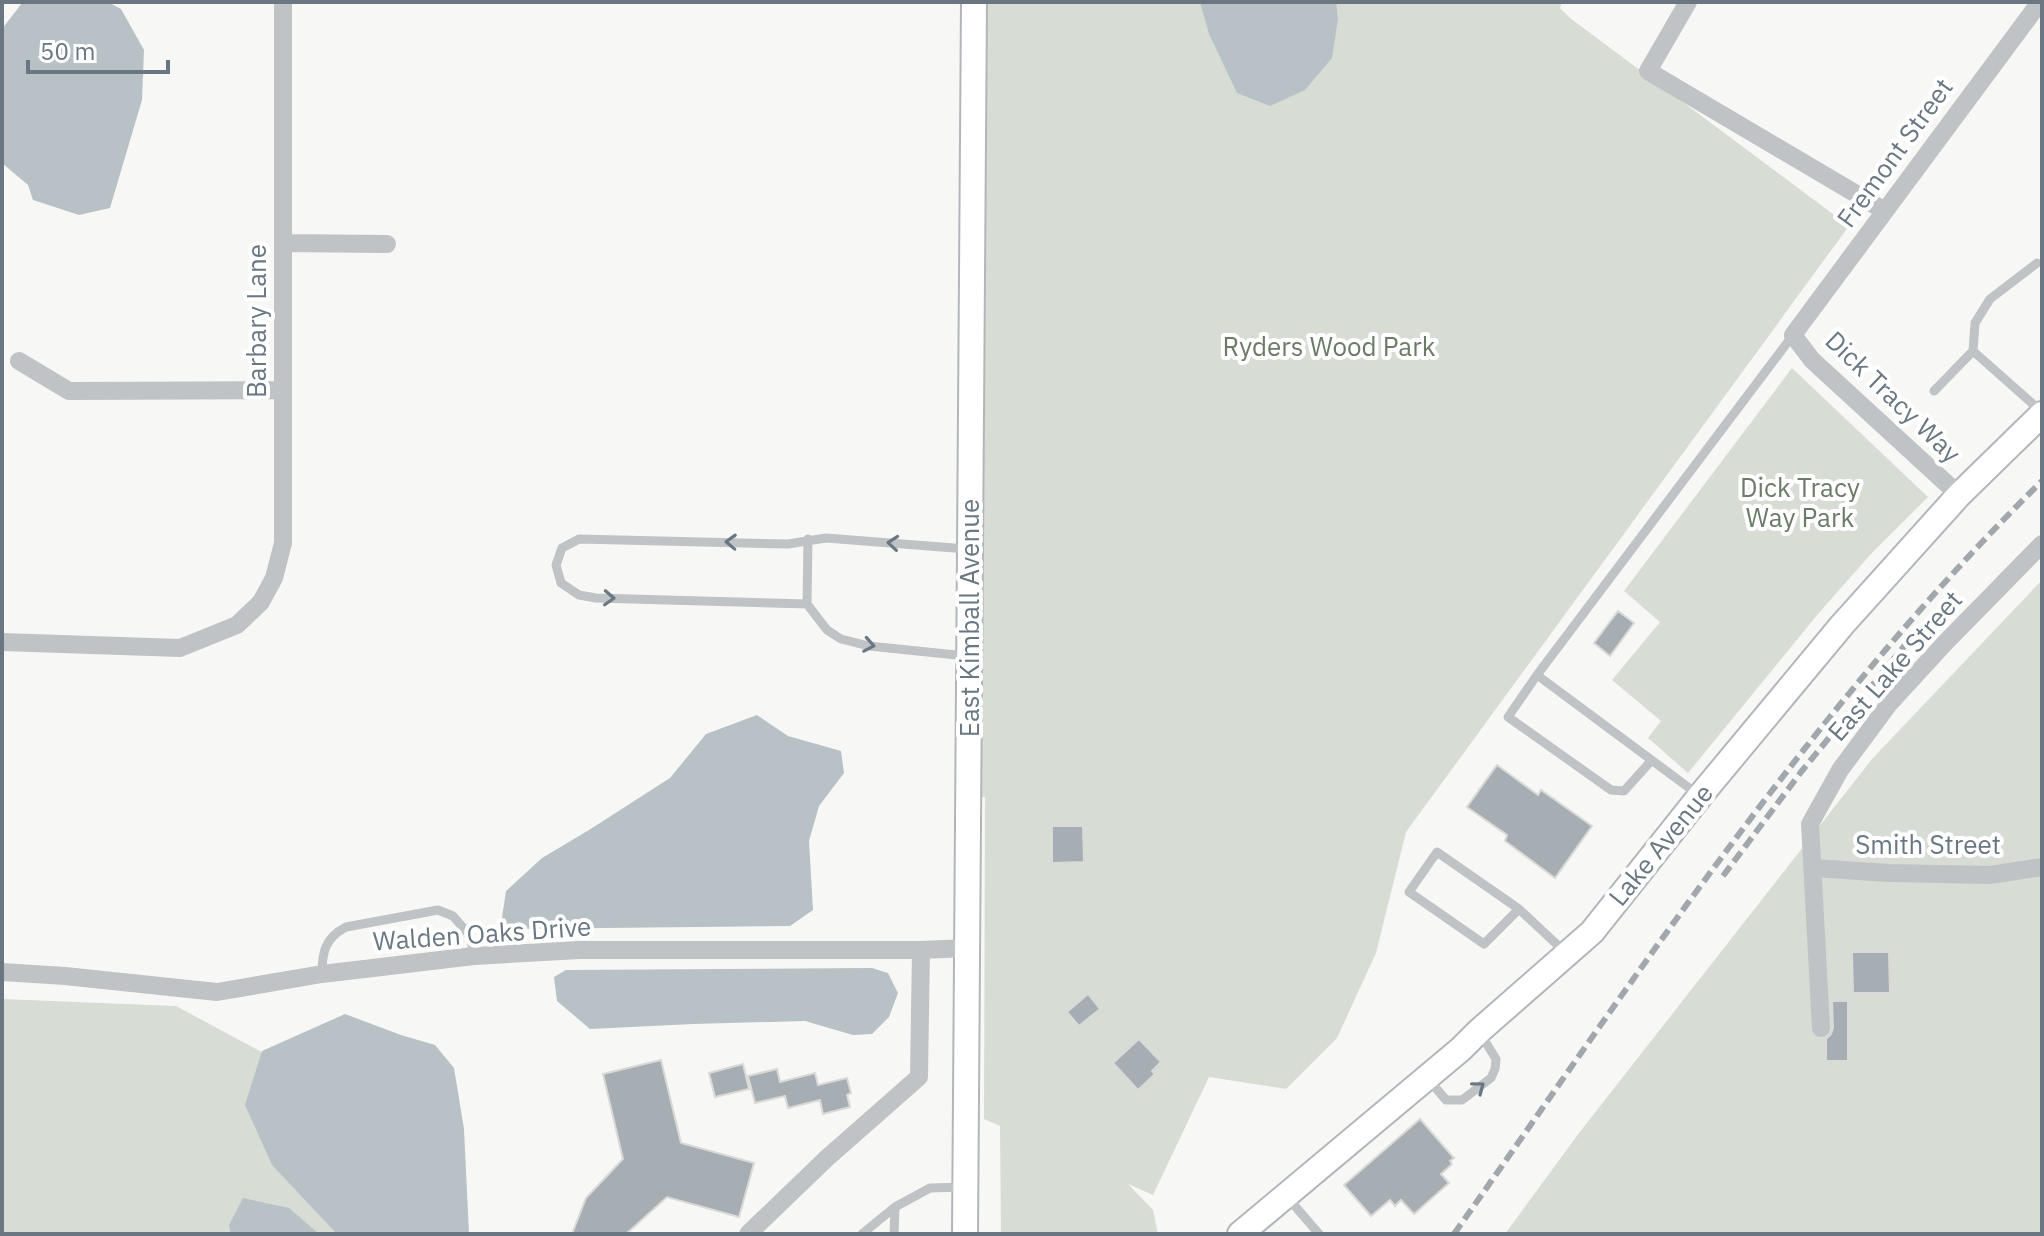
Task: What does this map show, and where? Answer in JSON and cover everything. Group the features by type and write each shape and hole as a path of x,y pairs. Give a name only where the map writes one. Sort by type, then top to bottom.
{"street":[{"name":"Barbary Lane","path":"2,642 180,648 237,625 261,602 274,578 283,543 283,2"},
{"name":"East Kimball Avenue","path":"965,1234 974,2"},
{"path":"1688,2 1648,71 1885,211"},
{"name":"Fremont Street","path":"1793,335 2040,2"},
{"path":"283,243 387,244"},
{"name":"Dick Tracy Way","path":"1793,335 1812,360 1959,495"},
{"path":"19,361 69,391 283,390"},
{"name":"Lake Avenue","path":"1240,1234 1461,1049 1592,932 1842,625 1959,495 2042,413"},
{"name":"East Lake Street","path":"1821,1028 1810,824 1840,770 1889,704 2042,544"},
{"name":"Smith Street","path":"1813,868 1990,875 2042,867"},
{"name":"Walden Oaks Drive","path":"2,972 217,992 322,974 474,956 579,950 968,948"},
{"path":"748,1234 827,1158 919,1077 921,950"}],"lane":[{"path":"1934,391 1973,351 1975,323 1990,299 2037,263"},
{"path":"1651,761 1624,791 1611,790 1508,717 1793,335"},
{"path":"1973,351 2042,413"},
{"path":"807,604 588,597 561,583 556,565 562,548 579,539 788,544 826,538 970,549"},
{"path":"808,539 807,604 827,630 841,639 869,646 970,656"},
{"path":"1537,675 1700,796"},
{"path":"1519,909 1484,944 1409,892 1437,852 1519,909 1567,953"},
{"path":"322,974 324,948 337,932 346,927 438,910 453,916 467,932 474,956"},
{"path":"1426,1078 1446,1100 1462,1100 1491,1078 1496,1059 1479,1031"},
{"path":"862,1234 895,1207 930,1188 966,1187"},
{"path":"1286,1195 1319,1234"},
{"path":"894,1234 895,1207"}],"green space":[{"name":"Ryders Wood Park","path":"986,2 1562,2 1560,8 1570,18 1849,226 1406,832 1376,953 1337,1038 1286,1089 1209,1077 1153,1195 1128,1184 1153,1210 1158,1234 1001,1234 1000,1126 984,1119 985,797 981,797"},
{"name":"Dick Tracy Way Park","path":"1792,368 1928,497 1870,555 1818,614 1688,773 1648,738 1661,721 1612,680 1660,622 1624,591"},
{"path":"2042,580 2042,1234 1505,1234 1579,1133 1872,759"},
{"path":"2,999 176,1006 444,1150 450,1234 2,1234"}],"shaded area":[{"path":"25,2 108,2 121,9 144,50 142,100 110,208 79,215 33,200 28,185 2,163 2,29"},
{"path":"1200,2 1336,2 1338,19 1332,58 1305,90 1270,106 1237,93 1209,34"},
{"path":"757,715 788,736 841,751 844,773 819,806 809,841 813,910 790,926 516,929 501,924 506,891 542,858 670,778 706,734"},
{"path":"872,968 888,973 898,993 889,1017 872,1034 853,1035 805,1021 590,1029 557,1001 554,977 566,970"},
{"path":"345,1014 435,1045 454,1068 464,1129 469,1234 337,1234 272,1165 245,1105 262,1051"},
{"path":"243,1198 289,1208 319,1234 231,1234 229,1225"}],"building":[{"path":"1618,611 1634,623 1610,656 1594,643"},
{"path":"1497,765 1538,795 1541,790 1592,826 1555,878 1505,841 1507,835 1467,807"},
{"path":"1052,826 1083,826 1084,862 1052,863"},
{"path":"1852,952 1889,952 1890,993 1853,993"},
{"path":"1088,994 1100,1009 1079,1026 1067,1012"},
{"path":"1832,1001 1848,1001 1848,1061 1826,1061 1826,1039 1833,1028"},
{"path":"1139,1039 1161,1062 1152,1071 1155,1074 1138,1090 1113,1063"},
{"path":"661,1060 681,1143 754,1163 739,1217 667,1197 626,1234 572,1234 586,1198 623,1159 603,1074"},
{"path":"743,1064 749,1089 715,1097 709,1073"},
{"path":"777,1069 780,1082 815,1073 818,1085 847,1078 851,1093 847,1095 850,1107 823,1114 820,1100 788,1108 785,1096 755,1103 748,1076"},
{"path":"1420,1119 1454,1158 1441,1174 1449,1183 1414,1214 1401,1200 1395,1206 1390,1200 1371,1216 1344,1185"}],"railway":[{"path":"1454,1234 1661,941 1804,749 1959,567 2042,481"},
{"path":"1723,876 1801,772 1919,628"}]}
